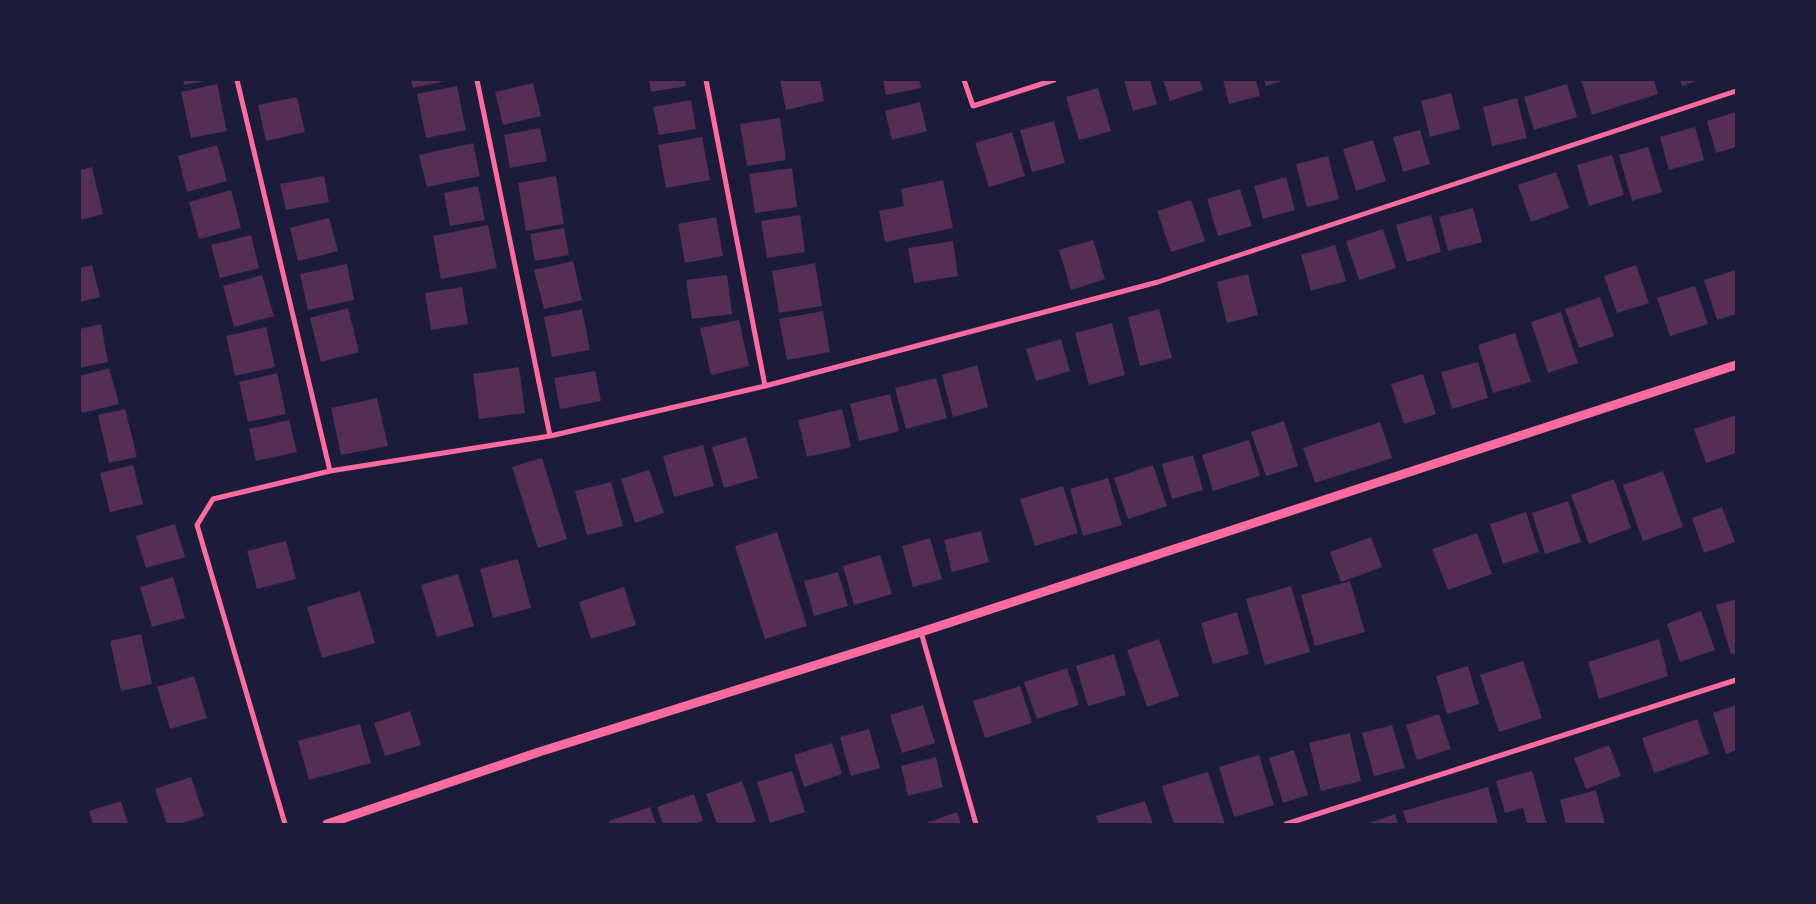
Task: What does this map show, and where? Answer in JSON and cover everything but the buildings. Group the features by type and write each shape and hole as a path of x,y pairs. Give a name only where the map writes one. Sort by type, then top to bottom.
{"street":[{"path":"237,80 330,471"},
{"path":"477,80 550,436"},
{"path":"706,80 765,386"},
{"path":"964,80 973,106 1054,80"},
{"path":"285,824 197,525 213,499 330,471 550,436 765,386 1158,282 1736,91"},
{"path":"327,824 539,752 921,632 1736,365"},
{"path":"921,632 976,824"},
{"path":"1286,824 1736,680"}]}
